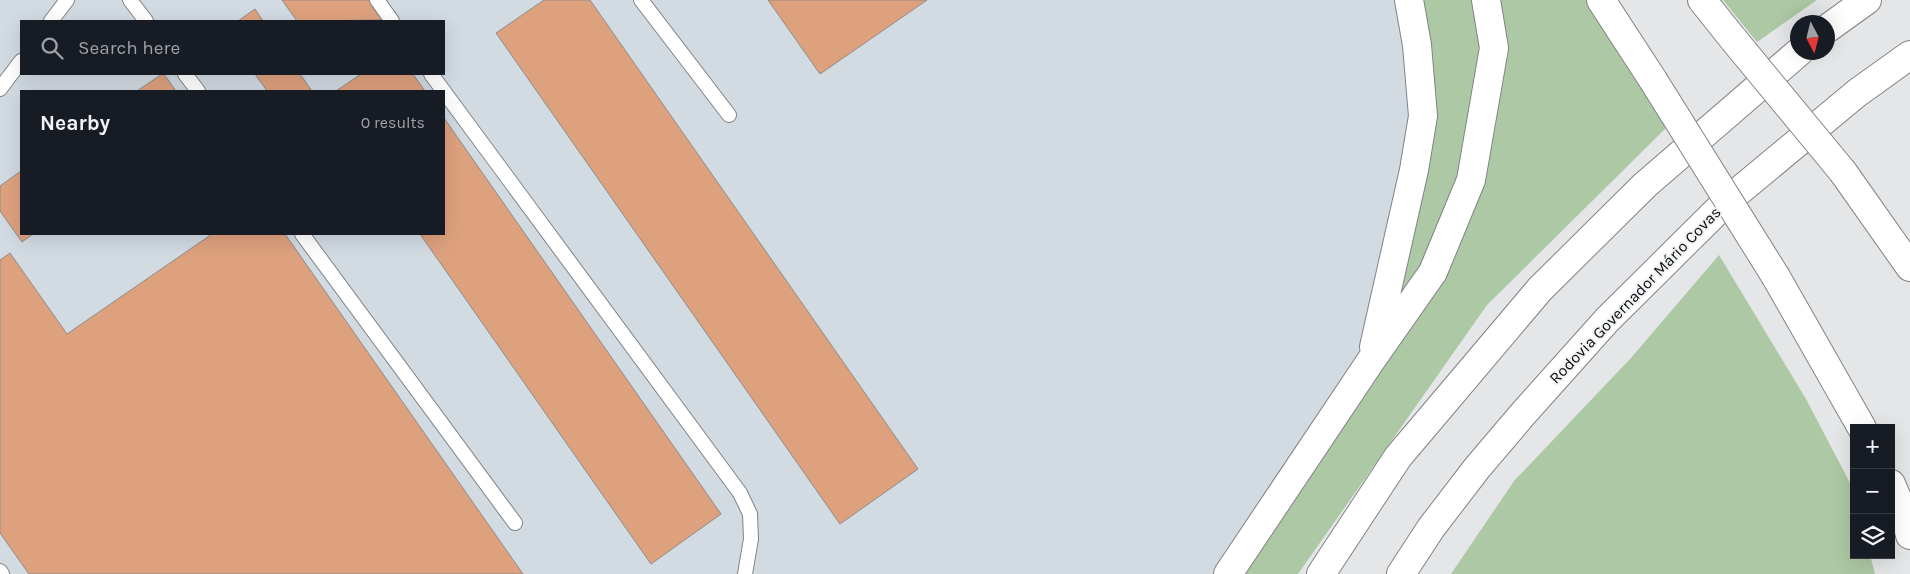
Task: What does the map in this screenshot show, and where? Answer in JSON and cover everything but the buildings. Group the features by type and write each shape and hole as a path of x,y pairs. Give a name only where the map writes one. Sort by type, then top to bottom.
{"highway":[{"path":"1372,359 1412,179 1423,116 1417,45 1409,0"},
{"path":"1228,574 1372,359 1433,272 1471,180 1494,48 1486,0"},
{"path":"1601,0 1776,278 1860,424"},
{"path":"1702,0 1843,172 1910,267"},
{"path":"1835,23 1867,0"},
{"name":"Rodovia Governador Mário Covas","path":"1401,574 1431,528 1477,468 1613,314 1727,201 1857,93 1910,55"},
{"path":"1321,574 1398,457 1540,289 1644,185 1790,60"},
{"path":"1895,493 1906,519 1910,535"}],"lane":[{"path":"52,20 67,0"},
{"path":"130,0 145,20"},
{"path":"377,0 391,20"},
{"path":"641,0 729,115"},
{"path":"0,88 20,62"},
{"path":"186,75 197,90"},
{"path":"432,75 443,90"},
{"path":"445,93 740,493 750,514 751,539 744,574"},
{"path":"303,235 515,523"}],"shaded area":[{"path":"0,0 1409,0 1423,116 1372,359 1228,574 0,574"}],"green space":[{"path":"1414,0 1472,0 1479,46 1465,170 1427,266 1387,324 1423,116"},
{"path":"1495,0 1592,0 1634,68 1666,128 1487,305 1298,574 1231,574 1443,277"},
{"path":"1723,0 1817,0 1796,15 1790,15 1790,19 1757,42"},
{"path":"1719,255 1806,399 1850,483 1850,559 1871,559 1875,574 1451,574 1514,481 1631,358"}]}
